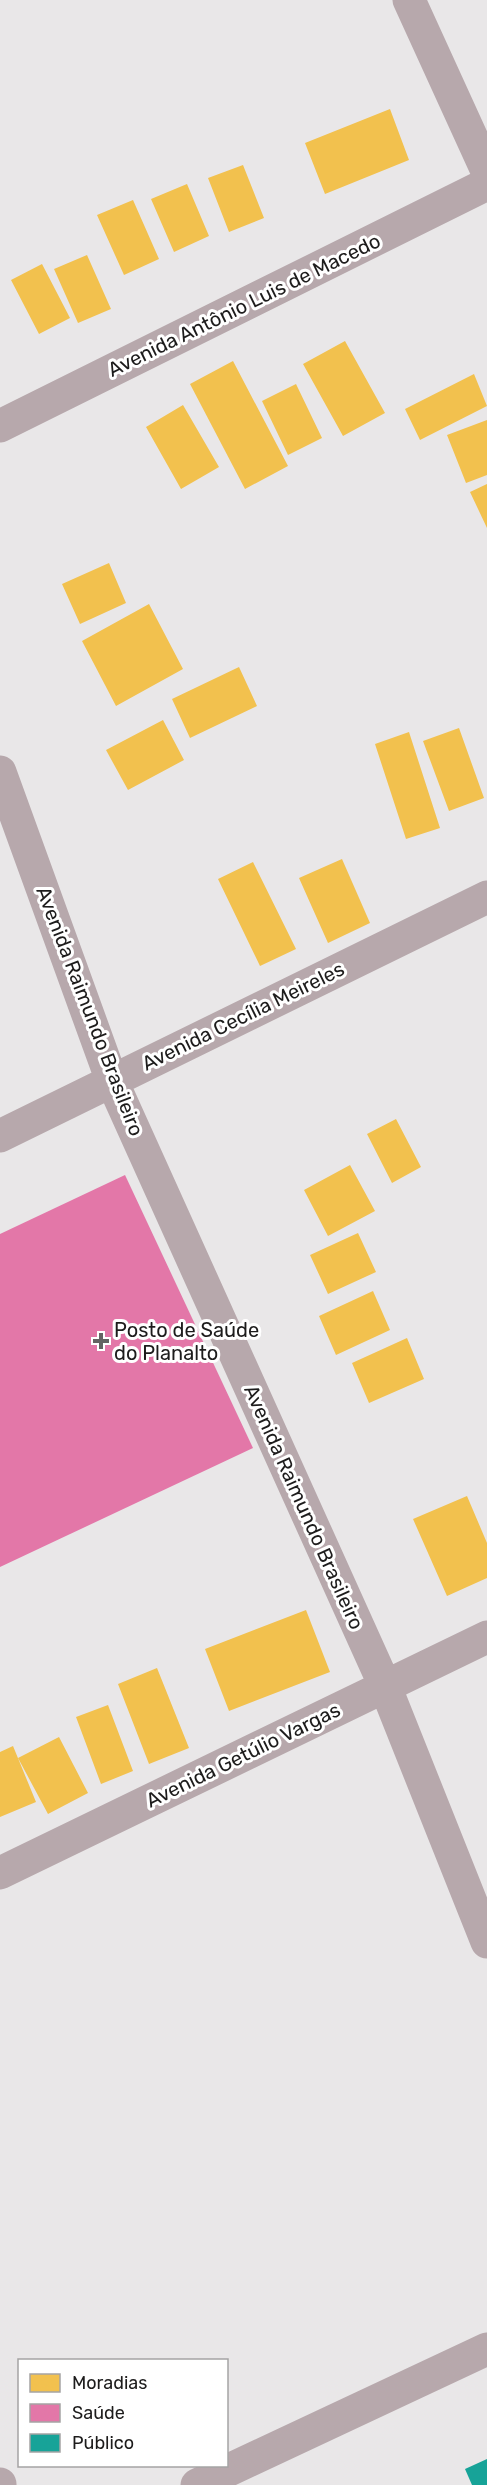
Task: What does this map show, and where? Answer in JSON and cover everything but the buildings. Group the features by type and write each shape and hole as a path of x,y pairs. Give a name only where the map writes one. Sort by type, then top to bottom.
{"street":[{"path":"409,0 487,171"},
{"name":"Avenida Antônio Luis de Macedo","path":"0,426 487,184"},
{"name":"Avenida Raimundo Brasileiro","path":"0,772 112,1080 385,1686 487,1942"},
{"name":"Avenida Cecília Meireles","path":"0,1136 487,897"},
{"name":"Avenida Getúlio Vargas","path":"0,1873 487,1637"},
{"path":"197,2485 487,2349"}],"place":[{"name":"Posto de Saúde do Planalto","path":"101,1341"}]}
